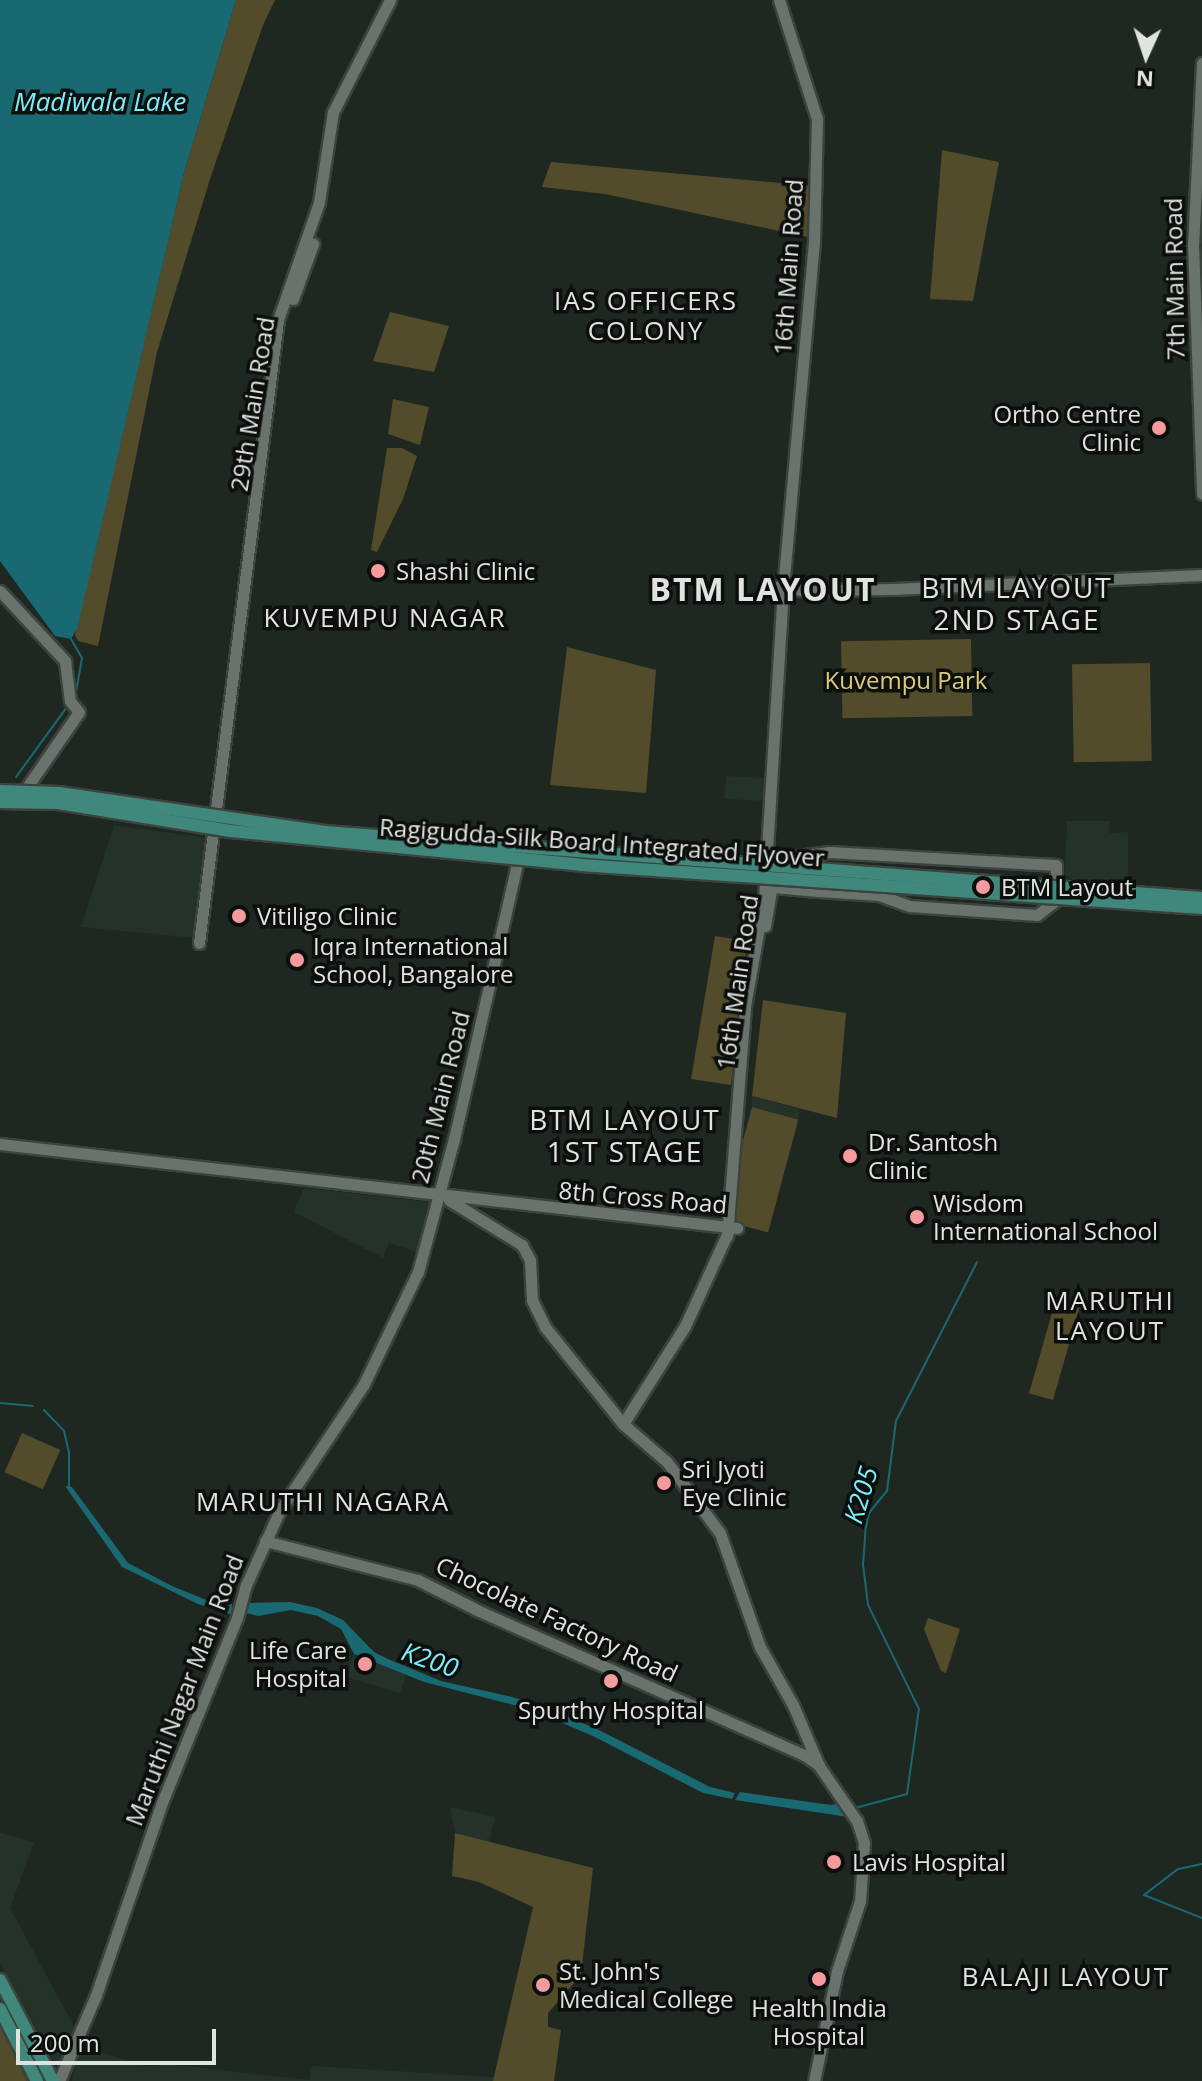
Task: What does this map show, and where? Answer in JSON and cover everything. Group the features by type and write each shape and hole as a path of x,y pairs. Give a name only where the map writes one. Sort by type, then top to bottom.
{"main road":[{"name":"29th Main Road","path":"199,943 278,320 319,202 333,112 390,0"},
{"name":"29th Main Road","path":"262,453 282,335 325,205 336,122 397,0"},
{"name":"16th Main Road","path":"623,1424 672,1350 724,1249 752,1007 777,861 789,542 814,241 817,119 779,0"},
{"name":"7th Main Road","path":"1202,63 1193,244 1202,494"},
{"path":"787,587 893,589 1202,572"},
{"path":"0,591 65,661 70,701 79,712 27,787"},
{"path":"1,787 59,793 234,822 356,835 1202,898"},
{"name":"Ragigudda-Silk Board Integrated Flyover","path":"0,802 58,803 231,831 581,865 1202,908"},
{"path":"777,861 830,852 1056,865 1056,883"},
{"name":"16th Main Road","path":"727,1228 745,1006 777,861"},
{"name":"20th Main Road","path":"440,1197 517,864"},
{"path":"773,887 823,888 879,895 910,906 1037,915 1055,901"},
{"name":"8th Cross Road","path":"0,1144 727,1228"},
{"path":"440,1197 522,1245 530,1260 532,1300 545,1327 623,1424 667,1462 720,1533 754,1634 793,1705 819,1766 857,1821 864,1843 864,1881 855,1921 837,1971 814,2081"},
{"name":"Maruthi Nagar Main Road","path":"59,2081 96,1995 161,1805 265,1541 280,1510 364,1384 418,1272 440,1197"},
{"name":"Chocolate Factory Road","path":"265,1541 418,1580 493,1617 804,1755 819,1766"},
{"path":"0,1980 53,2081"},
{"path":"0,2009 37,2081"}],"shaded area":[{"path":"726,776 768,778 767,801 725,799"},
{"path":"1067,821 1109,821 1110,833 1128,832 1128,884 1073,880 1065,874"},
{"path":"114,825 207,838 195,938 81,927"},
{"path":"752,1096 799,1109 798,1119 752,1107"},
{"path":"304,1188 435,1205 417,1252 389,1243 383,1258 294,1212"},
{"name":"Life Care Hospital","path":"353,1654 406,1675 400,1693 346,1677"},
{"path":"450,1807 495,1817 489,1842 455,1833"},
{"path":"0,1833 34,1842 10,1908 77,2032 56,2065 0,1962"},
{"name":"St. John's Medical College","path":"533,1907 581,1975 548,2013 548,2027 561,2030 554,2081 72,2081 79,2045 147,2067 167,2064 309,2080 312,2066 494,2077"}],"green space":[{"path":"236,0 275,0 263,25 211,176 157,352 98,646 78,641 75,635 184,173"},
{"path":"942,150 999,162 973,301 930,299"},
{"path":"551,162 813,186 812,238 605,194 542,187"},
{"path":"390,312 449,326 434,372 373,361"},
{"path":"393,399 429,407 420,445 388,434"},
{"path":"387,448 402,448 417,456 403,499 377,552 371,550"},
{"name":"Kuvempu Park","path":"971,639 972,716 842,718 841,641"},
{"path":"567,647 656,670 646,793 550,785"},
{"path":"1150,663 1152,761 1074,762 1072,664"},
{"path":"715,936 747,941 731,1085 691,1079"},
{"path":"763,1000 846,1013 837,1118 752,1096"},
{"path":"752,1107 798,1119 768,1232 722,1220"},
{"path":"1056,1299 1080,1306 1053,1400 1029,1393"},
{"path":"22,1433 60,1450 43,1489 5,1472"},
{"path":"928,1618 960,1629 946,1673 941,1671 924,1629"},
{"path":"455,1833 593,1868 581,1975 548,2013 548,2027 561,2030 554,2081 493,2081 533,1907 479,1882 452,1876"},
{"path":"0,2024 9,2040 27,2081 0,2081"}],"water":[{"name":"Madiwala Lake","path":"0,0 236,0 184,173 77,629 71,639 55,636 0,561"},
{"path":"65,1486 72,1487 128,1563 172,1586 221,1606 232,1604 232,1615 198,1604 122,1567"},
{"path":"290,1602 317,1608 343,1620 374,1652 388,1659 441,1681 549,1709 599,1730 710,1787 735,1793 732,1799 703,1793 595,1737 530,1709 424,1682 354,1654 341,1629 318,1616 291,1610 258,1616 246,1613 248,1603"},
{"path":"740,1792 831,1805 840,1803 848,1817 735,1800"}],"waterway":[{"path":"71,639 82,658 76,693"},
{"path":"16,777 67,707"},
{"name":"K205","path":"855,1808 907,1794 919,1709 868,1605 863,1566 869,1513 887,1491 896,1421 977,1262"},
{"name":"K200","path":"0,1403 33,1406"},
{"name":"K200","path":"44,1410 64,1431 69,1453 69,1489"},
{"name":"K200","path":"1202,1864 1178,1869 1144,1895 1202,1918"}],"railway":[{"path":"0,794 58,795 326,836 1202,902"}],"place":[{"name":"Ortho Centre Clinic","path":"1159,428"},
{"name":"Shashi Clinic","path":"378,571"},
{"name":"BTM Layout","path":"983,887"},
{"name":"Vitiligo Clinic","path":"239,916"},
{"name":"Iqra International School, Bangalore","path":"297,960"},
{"name":"Dr. Santosh Clinic","path":"850,1156"},
{"name":"Wisdom International School","path":"917,1217"},
{"name":"Sri Jyoti Eye Clinic","path":"664,1483"},
{"name":"Life Care Hospital","path":"365,1664"},
{"name":"Spurthy Hospital","path":"611,1681"},
{"name":"Lavis Hospital","path":"834,1862"},
{"name":"Health India Hospital","path":"819,1979"},
{"name":"St. John's Medical College","path":"543,1985"}],"district":[{"name":"IAS OFFICERS COLONY","path":"646,316"},
{"name":"BTM LAYOUT","path":"763,589"},
{"name":"BTM LAYOUT 2ND STAGE","path":"1017,603"},
{"name":"KUVEMPU NAGAR","path":"385,618"},
{"name":"BTM LAYOUT 1ST STAGE","path":"625,1135"},
{"name":"MARUTHI LAYOUT","path":"1110,1316"},
{"name":"MARUTHI NAGARA","path":"323,1502"},
{"name":"BALAJI LAYOUT","path":"1066,1977"}]}
